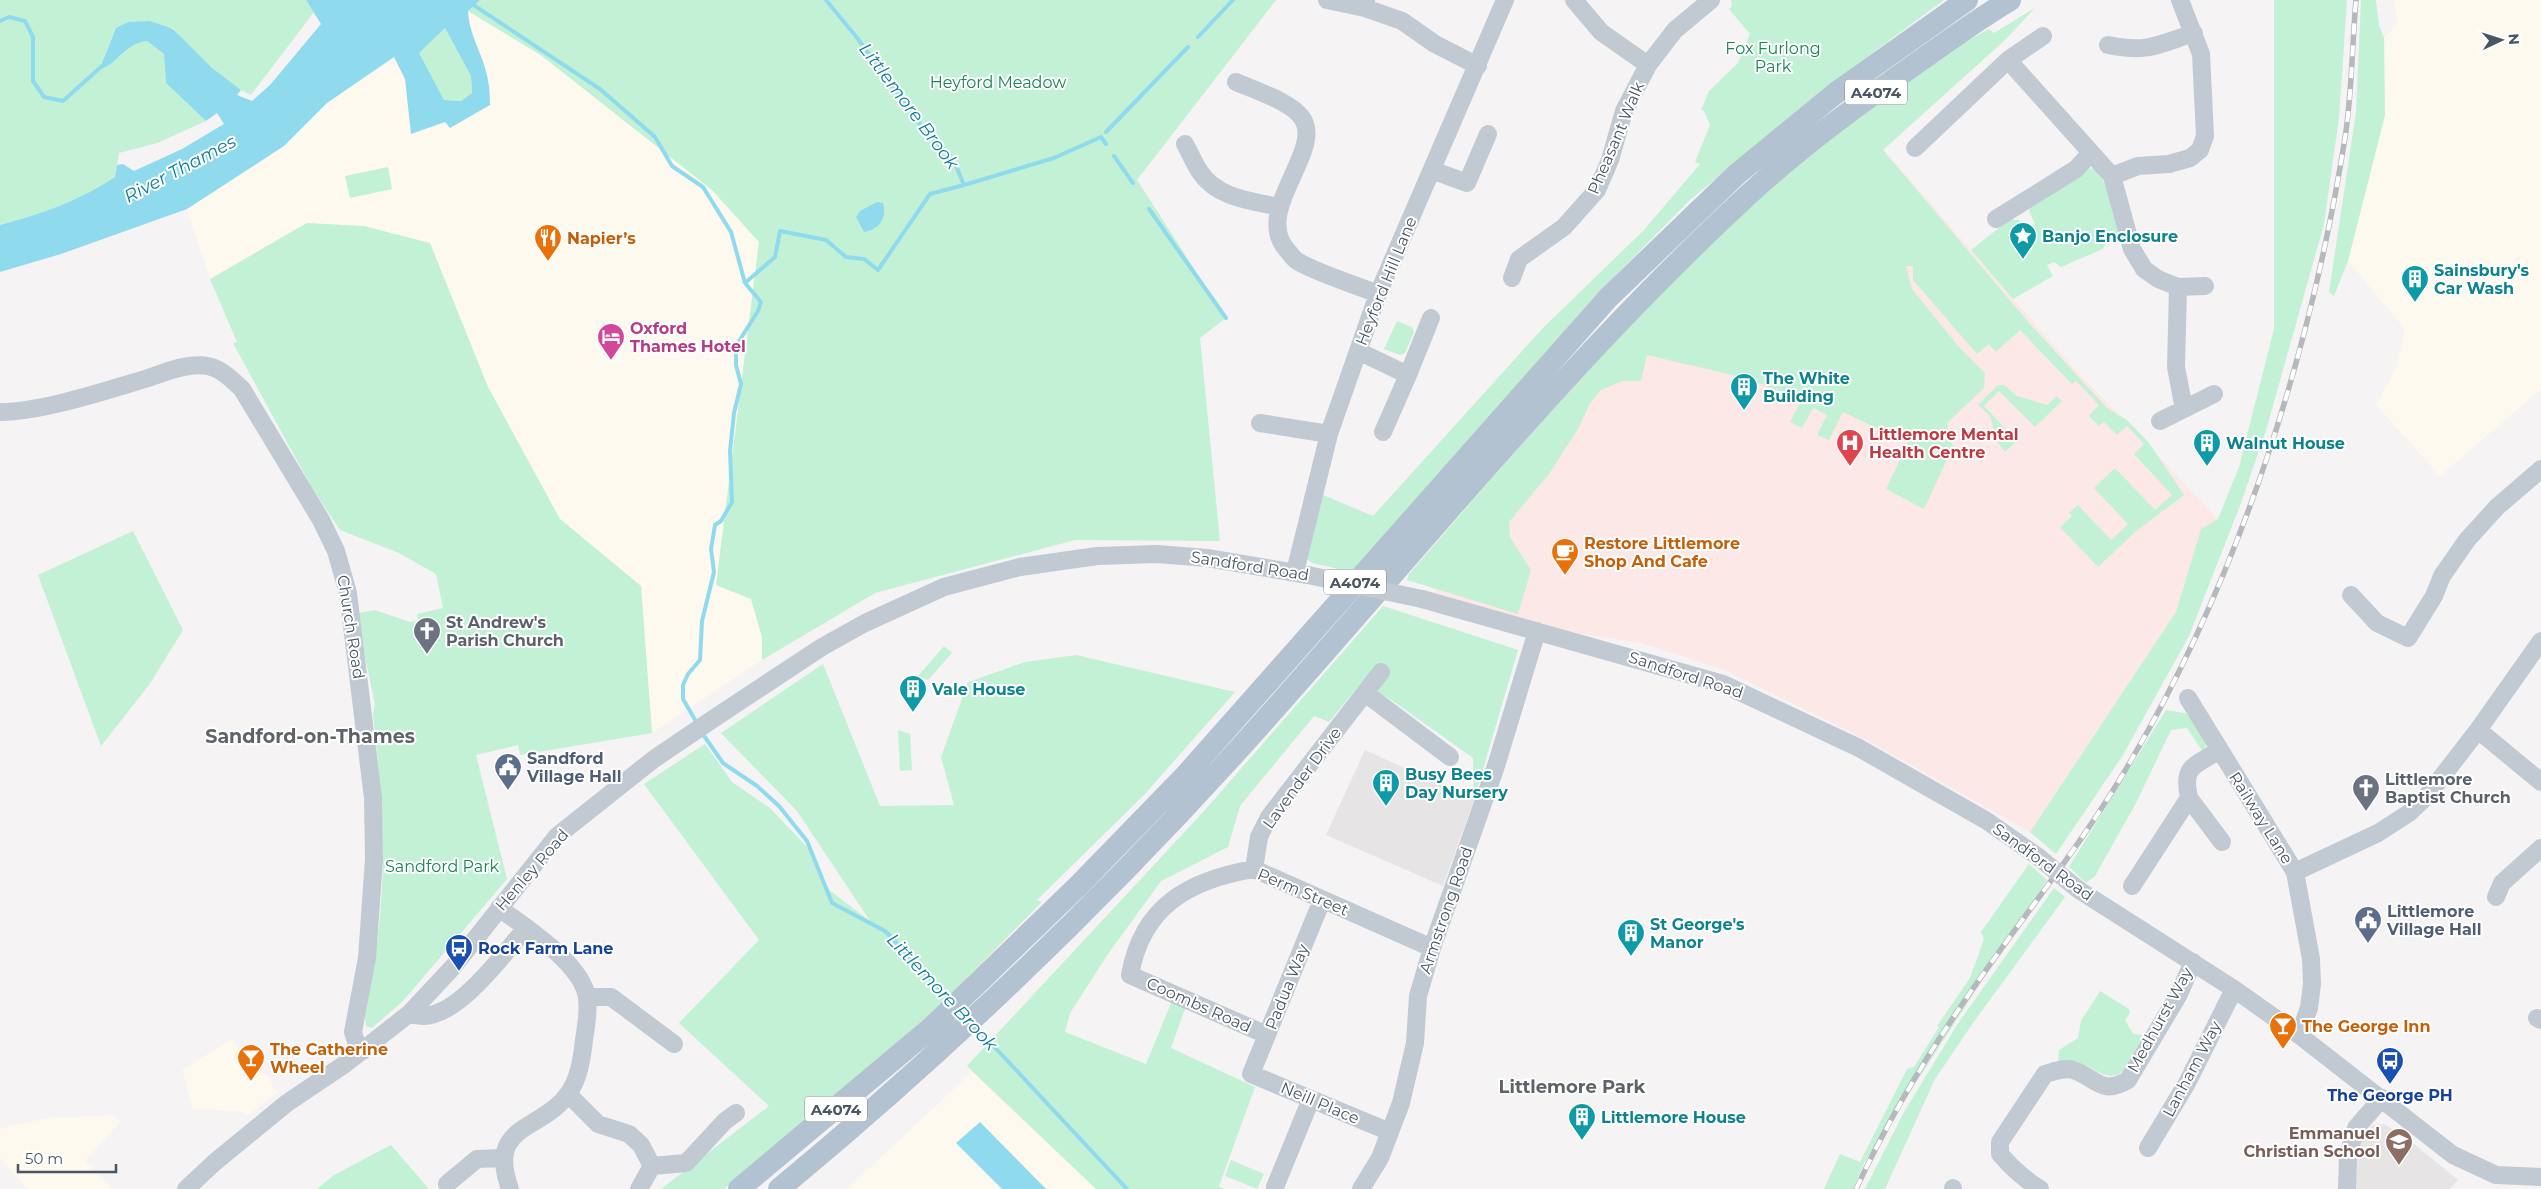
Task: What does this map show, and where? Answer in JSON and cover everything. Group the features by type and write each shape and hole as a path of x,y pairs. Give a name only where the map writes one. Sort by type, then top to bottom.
{"main road":[{"name":"A4074","path":"779,1189 838,1141 937,1036 972,989 1079,886 1184,777 1608,298 1737,174 1837,92 1967,0"},
{"name":"A4074","path":"740,1189 937,1036 987,1007 1085,911 1277,707 1529,419 1630,308 1750,193 1855,106 2010,0"},
{"path":"793,1189 838,1141"}],"street":[{"path":"1327,0 1366,4 1402,22 1435,44 1478,66"},
{"name":"Heyford Hill Lane","path":"1301,573 1329,434 1378,294 1505,0"},
{"name":"Pheasant Walk","path":"1512,278 1518,259 1564,227 1597,190 1610,160 1624,111 1648,66 1601,32 1574,0"},
{"path":"1648,66 1675,30 1711,0"},
{"path":"2112,176 2138,166 2169,164 2190,158 2200,150 2205,136 2204,78 2201,54 2180,0"},
{"path":"2108,45 2132,50 2144,49 2194,32"},
{"path":"1915,148 2008,60 2043,36"},
{"path":"2008,60 2112,176 2132,249 2144,269 2158,279 2178,287 2205,286"},
{"path":"1236,82 1292,107 1303,118 1307,138 1280,206 1277,230 1282,244 1296,260 1378,294"},
{"path":"1432,170 1467,183 1488,134"},
{"path":"1186,144 1201,173 1215,187 1235,198 1280,206"},
{"path":"1996,219 2076,168 2092,153"},
{"path":"2178,287 2176,367 2184,409"},
{"path":"1383,432 1431,318"},
{"path":"1358,351 1408,374"},
{"name":"Church Road","path":"0,412 36,407 98,393 188,366 208,366 226,374 242,390 321,520 336,551 348,593 373,798 374,859 370,932 353,1032 356,1042 363,1050"},
{"path":"2160,421 2214,394"},
{"path":"1260,423 1329,434"},
{"path":"2350,595 2377,623 2408,638 2434,596 2442,576 2466,540 2497,507 2541,469"},
{"name":"Sandford Road","path":"822,647 880,615 944,587 1020,567 1098,556 1157,554 1207,558 1301,573 1422,599 1723,684 1859,748 1987,821 2037,856 2079,890 2234,989 2299,1035 2453,1155 2494,1182"},
{"name":"Armstrong Road","path":"1361,1189 1380,1158 1401,1103 1415,1043 1418,996 1432,948 1496,766 1537,631"},
{"path":"2295,872 2378,833 2409,813 2427,796 2478,730 2541,641"},
{"name":"Henley Road","path":"186,1189 215,1162 286,1103 363,1050 410,1013 453,967 556,836 654,760 822,647"},
{"name":"Lavender Drive","path":"1254,870 1259,837 1269,817 1381,672"},
{"path":"1365,693 1450,757"},
{"name":"Railway Lane","path":"2188,698 2295,872 2311,959 2312,984 2309,1008 2299,1035"},
{"path":"2478,730 2541,782"},
{"path":"2219,750 2188,771 2185,781 2189,798 2222,842"},
{"path":"2132,886 2189,798"},
{"path":"2496,897 2502,883 2541,848"},
{"name":"Perm Street","path":"1130,975 1134,955 1143,932 1167,904 1192,886 1223,874 1254,870 1432,948"},
{"name":"Padua Way","path":"1250,1074 1322,900"},
{"path":"499,908 526,928 578,975 587,997 587,1020 581,1065 568,1094 551,1110 515,1133 503,1158 510,1189"},
{"name":"Henley Road","path":"410,1013 417,1016 438,1012 455,1004 480,981 526,928"},
{"name":"Medhurst Way","path":"2045,1074 2072,1069 2106,1087 2118,1085 2128,1080 2178,996 2193,962"},
{"name":"Coombs Road","path":"1130,975 1267,1035"},
{"name":"Lanham Way","path":"2148,1148 2187,1084 2234,989"},
{"path":"587,997 611,997 674,1044"},
{"path":"2040,1189 2018,1183 2000,1154 2000,1142 2055,1057"},
{"name":"Neill Place","path":"1250,1074 1390,1132"},
{"path":"568,1094 598,1124 629,1134 640,1145 652,1166"},
{"path":"2347,1189 2348,1155 2356,1128 2382,1098"},
{"path":"1275,1187 1310,1099"},
{"path":"652,1166 686,1163 725,1121 736,1112"},
{"path":"447,1184 477,1159 503,1158"},
{"path":"639,1189 652,1166"},
{"path":"2494,1182 2541,1177"}],"shaded area":[{"path":"2394,0 2541,0 2541,389 2440,476 2376,405 2397,366 2405,329 2348,261 2385,115 2384,38 2397,24"},
{"name":"Oxford Thames Hotel","path":"468,11 542,56 712,190 759,243 716,585 751,599 762,637 762,660 652,733 641,586 560,519 488,387 307,223 210,279 187,209 284,146 327,103 394,57 405,79 409,102 490,105 490,86 482,59 469,29"},
{"name":"Littlemore Mental Health Centre","path":"1883,149 2070,364 2218,519 2201,530 2176,612 2030,832 1861,737 1725,670 1641,643 1552,629 1433,594 1574,414"},
{"path":"1365,750 1474,800 1443,886 1326,835"},
{"path":"232,1039 246,1061 252,1060 259,1070 269,1077 274,1089 280,1091 248,1115 238,1111 193,1109 182,1070"},
{"path":"972,1072 1096,1189 847,1189"},
{"path":"114,1115 120,1122 85,1161 112,1189 27,1189 0,1158 0,1129 46,1118"},
{"name":"Emmanuel Christian School","path":"2384,1124 2408,1139 2458,1180 2450,1189 2354,1189 2357,1153 2360,1143 2372,1125"}],"green space":[{"path":"0,0 306,0 314,12 251,95 218,75 173,28 116,28 99,69 119,57 133,43 147,41 164,54 166,83 206,121 157,143 119,153 115,177 88,193 45,211 0,225"},
{"name":"Heyford Meadow","path":"480,0 1276,0 1137,180 1226,318 1200,338 1220,541 1075,540 875,593 762,660 762,637 751,599 716,585 759,242 712,190 542,56 468,11"},
{"name":"Fox Furlong Park","path":"1731,0 1944,0 1833,82 1691,199 1593,298 1352,572 1312,563 1307,559 1307,554 1323,495 1373,516 1542,329 1644,230 1700,164 1695,162 1710,125 1704,111 1701,110 1709,91 1738,63 1750,34 1729,9 1732,6"},
{"path":"2274,0 2347,0 2339,118 2324,224 2267,427 2241,503 2189,636 2123,755 2056,854 2030,832 2176,612 2201,529 2218,519 2239,467 2274,329"},
{"path":"2361,0 2376,0 2379,25 2384,38 2385,115 2348,261 2334,296 2329,292 2356,112"},
{"path":"2035,8 2005,40 1883,150 2030,324 2107,408 2127,420 2149,443 2184,495 2135,532 2098,567 2060,527 2072,516 2069,513 2078,505 2111,540 2128,524 2094,488 2115,468 2155,510 2172,495 2134,454 2144,444 2127,426 2117,435 2104,422 2099,426 2089,416 2099,405 2076,381 2072,384 2020,330 1996,352 1989,344 1977,354 1913,280 1913,266 1906,266 1912,289 1959,347 1985,373 1984,388 1947,423 1953,447 1924,509 1886,489 1908,443 1843,412 1829,440 1817,435 1827,415 1813,408 1802,428 1790,422 1801,401 1783,392 1745,379 1647,355 1641,381 1623,381 1601,390 1590,403 1578,429 1549,474 1509,522 1510,537 1531,570 1518,614 1407,580 1409,574 1566,393 1658,292 1782,178 1910,76 1941,55 1989,29 1994,33"},
{"path":"445,28 471,76 472,93 461,101 444,100 418,53"},
{"path":"388,167 392,189 350,198 345,176"},
{"path":"2094,168 2109,193 2122,240 2112,241 2105,245 2103,249 2061,267 2054,262 2047,265 2053,276 2013,299 1971,250 2009,220 2019,220 2026,229 2035,224 2029,211 2032,203 2085,170"},
{"name":"Sandford Park","path":"307,223 364,226 430,243 488,387 560,519 641,586 652,733 520,755 518,745 476,755 507,879 403,1001 372,1028 366,1026 365,1017 380,916 383,837 373,714 375,704 366,662 359,613 375,610 410,622 418,621 417,614 443,608 436,574 399,553 340,530 312,488 233,343 237,342 210,279"},
{"path":"1397,321 1412,327 1414,332 1405,353 1400,355 1384,349"},
{"path":"1998,385 2004,385 2017,396 2047,405 2057,396 2062,401 2035,427 1999,391 1984,406 2017,441 2005,452 1997,442 1990,416 1978,405"},
{"path":"133,531 183,630 149,685 101,746 38,575"},
{"path":"1383,606 1518,650 1474,800 1473,758 1393,701 1361,683 1329,722 1314,716 1240,806 1228,847 1161,881 1108,954 1070,1013 1065,1032 1146,1064 1172,1001 1186,1006 1171,1048 1255,1087 1219,1186 1224,1189 1096,1189 967,1066 1205,810"},
{"path":"944,646 952,653 928,680 918,676"},
{"path":"1076,655 1235,692 1144,795 1037,900 1042,902 936,1009 794,1133 724,1189 661,1189 769,1106 679,1023 759,940 644,784 705,744 732,782 770,808 807,847 828,889 870,921 797,811 721,733 823,664 880,806 954,805 941,757 968,682 1025,662"},
{"path":"2166,710 2189,714 2208,740 2203,752 2187,728 2171,730 2136,803 2095,876 2086,883 2069,867"},
{"path":"898,730 910,734 912,770 900,771"},
{"path":"2029,864 2047,880 1864,1163 1853,1189 1824,1189 1840,1154 1860,1162 1907,1069 1914,1067 1939,1027 1937,1026 1970,978 1984,939 1981,932"},
{"path":"2054,888 2065,897 1973,1023 1935,1079 1885,1189 1865,1189 1904,1112 1957,1025"},
{"path":"2100,991 2129,1009 2130,1013 2125,1020 2133,1034 2144,1035 2122,1072 2113,1076 2104,1075 2087,1066 2083,1070 2058,1062 2059,1050 2078,1038 2081,1021"},
{"path":"391,1145 429,1189 317,1189 334,1175"},
{"path":"1231,1160 1264,1174 1257,1189 1225,1176"}],"water":[{"name":"River Thames","path":"306,0 480,0 468,11 473,36 486,70 490,105 450,128 445,122 411,134 405,79 394,57 327,103 284,146 187,209 61,254 0,272 0,225 74,200 115,177 117,165 123,164 134,171 182,149 224,124 217,113 206,121 166,83 164,54 147,41 127,49 112,63 99,70 116,28 128,22 150,21 173,29 212,68 241,90 237,95 252,101 270,85 321,24","holes":["445,28 471,76 472,93 461,101 444,100 419,53"]},
{"path":"877,202 883,203 883,218 870,231 864,232 856,217 860,211"},
{"path":"980,1122 1046,1189 1002,1189 956,1143"}],"waterway":[{"path":"466,0 600,89 655,137 672,166 703,187 731,232 745,283"},
{"name":"Littlemore Brook","path":"698,725 683,699 683,685 688,674 700,660 702,621 714,572 711,549 715,525 721,521 732,502 730,451 734,413 741,384 736,365 736,346 758,311 761,302 745,283 775,257 780,231 826,240 846,257 864,259 878,270 930,194 964,185 953,159 922,127 858,39 826,0"},
{"path":"1198,37 1233,0"},
{"path":"0,21 9,17 25,21 33,37 33,81 44,97 63,101 102,66"},
{"path":"1106,132 1188,47"},
{"path":"964,185 1054,158 1101,137 1106,144"},
{"path":"1114,156 1133,183"},
{"path":"1149,209 1226,318"},
{"name":"Littlemore Brook","path":"702,733 723,763 757,786 779,806 807,841 832,903 885,931 950,999"},
{"name":"Littlemore Brook","path":"975,1026 1127,1189"}],"railway":[{"path":"1856,1189 1890,1121 1943,1032 2070,855 2133,757 2172,685 2207,611 2239,535 2267,457 2292,378 2331,218 2345,138 2351,87 2356,0"}],"place":[{"name":"Banjo Enclosure","path":"2023,260"},
{"name":"Napier’s","path":"548,262"},
{"name":"Sainsbury's Car Wash","path":"2415,303"},
{"name":"Oxford Thames Hotel","path":"611,361"},
{"name":"The White Building","path":"1744,411"},
{"name":"Littlemore Mental Health Centre","path":"1850,467"},
{"name":"Walnut House","path":"2207,467"},
{"name":"Restore Littlemore Shop And Cafe","path":"1565,576"},
{"name":"St Andrew's Parish Church","path":"427,655"},
{"name":"Vale House","path":"913,713"},
{"name":"Sandford Village Hall","path":"508,791"},
{"name":"Busy Bees Day Nursery","path":"1386,807"},
{"name":"Littlemore Baptist Church","path":"2366,812"},
{"name":"Littlemore Village Hall","path":"2368,944"},
{"name":"St George's Manor","path":"1631,957"},
{"name":"Rock Farm Lane","path":"459,972"},
{"name":"The George Inn","path":"2283,1050"},
{"name":"The Catherine Wheel","path":"251,1082"},
{"name":"The George PH","path":"2390,1085"},
{"name":"Littlemore House","path":"1582,1141"},
{"name":"Emmanuel Christian School","path":"2399,1166"}],"district":[{"name":"Sandford-on-Thames","path":"310,736"},
{"name":"Littlemore Park","path":"1572,1087"}]}
